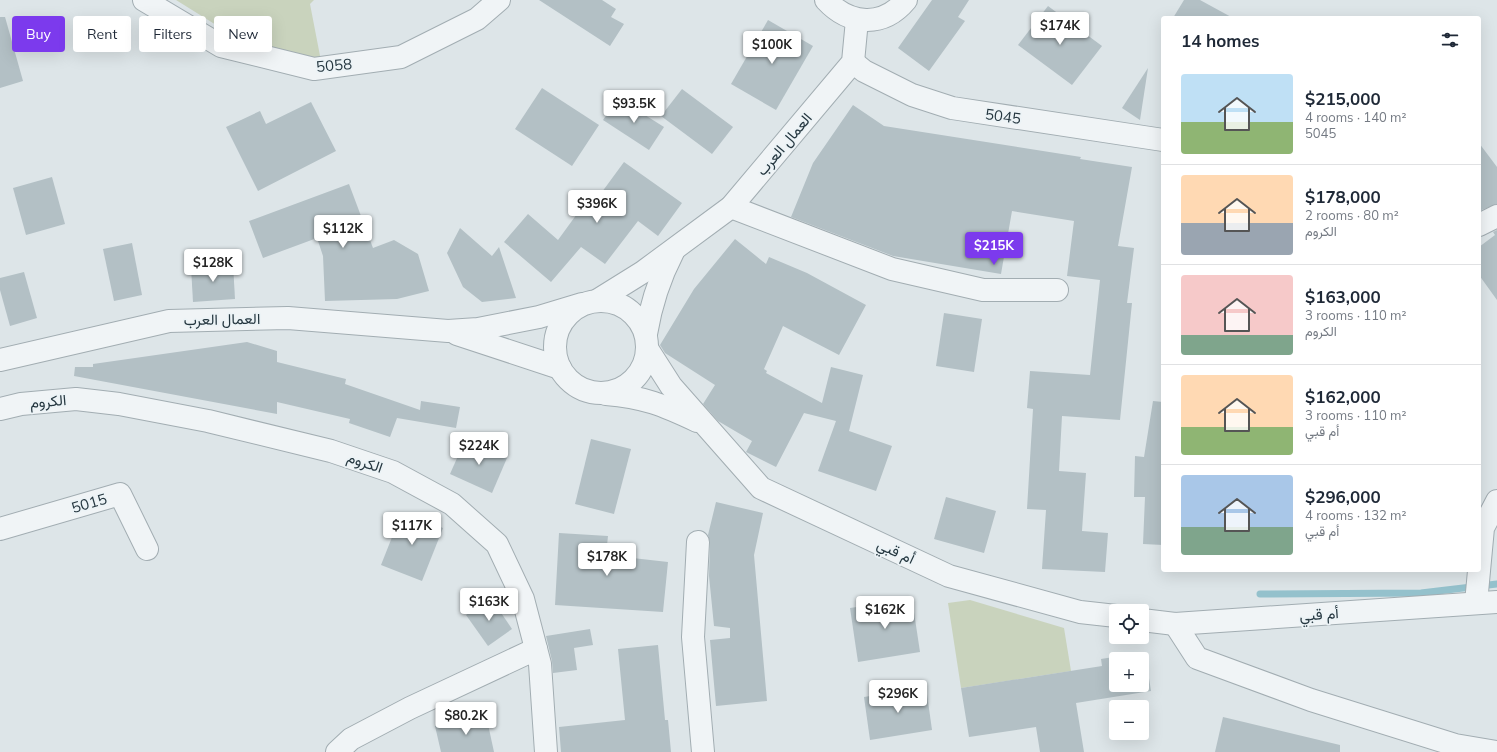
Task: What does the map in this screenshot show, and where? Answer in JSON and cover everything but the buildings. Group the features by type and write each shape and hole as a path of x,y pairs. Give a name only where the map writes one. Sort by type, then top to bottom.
{"street":[{"name":"5058","path":"144,0 221,46 314,69 401,57 477,19 499,0"},
{"path":"826,0 833,8 844,15 857,20 873,20 889,15 906,0"},
{"path":"853,62 857,20"},
{"name":"5045","path":"853,62 864,71 912,94 952,108 1161,140"},
{"name":"العمال العرب","path":"0,360 169,320 288,318 448,331 485,327 539,317 590,302 643,272 731,207 853,62"},
{"path":"731,207 892,268 983,290 1057,290"},
{"path":"1481,224 1497,216"},
{"name":"العمال العرب","path":"647,342 651,304 660,277 676,247"},
{"path":"610,301 623,305 633,312 641,322 647,342 643,368 632,382 616,391 597,393 582,389 569,381 560,368 556,356 555,344 557,332 567,316 590,302 610,301"},
{"name":"العمال العرب","path":"448,331 560,368"},
{"name":"أم قبي","path":"647,342 671,386 761,488 949,576 1080,612 1109,615"},
{"name":"أم قبي","path":"597,393 635,396 665,405 707,425"},
{"name":"الكروم","path":"0,409 22,404 76,399 119,404 208,421 331,451 394,472 452,504 497,544 523,598 540,664 546,752"},
{"name":"5015","path":"0,529 120,494 147,549"},
{"path":"1487,602 1483,528 1497,501"},
{"path":"698,542 692,637 703,752"},
{"name":"أم قبي","path":"1149,621 1175,624 1487,602"},
{"path":"1175,624 1197,658 1311,700 1409,731 1455,745 1496,752"},
{"path":"337,752 351,739 410,708 536,649"}],"green space":[{"path":"176,0 314,0 310,4 321,61 272,48 272,16 214,16 214,24 206,19 206,16 202,16"},
{"path":"970,600 1064,628 1071,671 961,688 948,603"}],"waterway":[{"path":"1260,594 1421,593 1497,584"}]}
